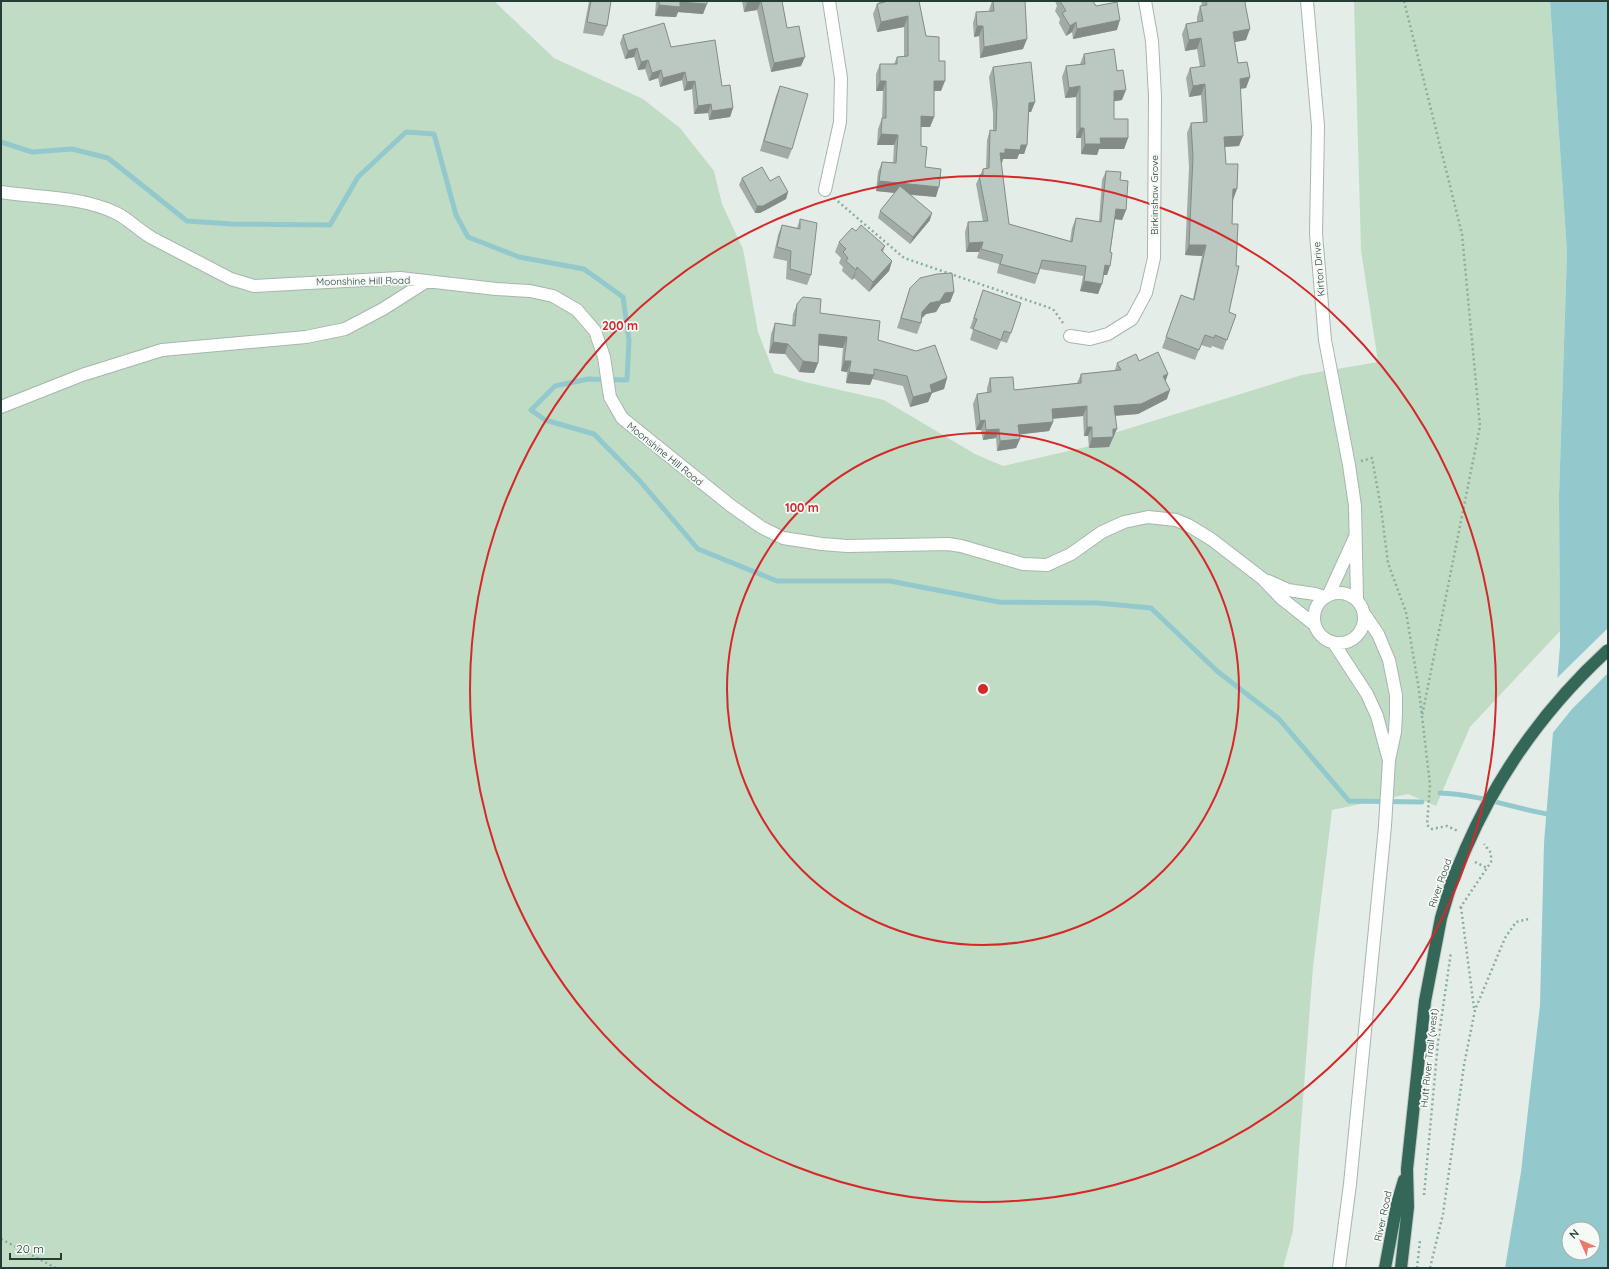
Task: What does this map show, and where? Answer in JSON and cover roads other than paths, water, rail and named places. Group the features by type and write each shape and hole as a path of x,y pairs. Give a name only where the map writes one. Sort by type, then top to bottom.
{"highway":[{"name":"River Road","path":"1401,1268 1408,1207 1407,1170 1423,1016 1441,918 1450,888 1466,848 1492,794 1530,736 1568,689 1608,650"},
{"name":"River Road","path":"1385,1268 1397,1204 1407,1170"}],"street":[{"path":"825,190 840,122 841,78 829,1"},
{"name":"Birkinshaw Grove","path":"1070,336 1090,339 1108,334 1132,320 1146,293 1154,258 1155,96 1152,41 1145,1"},
{"name":"Kirton Drive","path":"1307,1 1318,126 1316,234 1324,332 1349,464 1355,506 1357,599"},
{"name":"Moonshine Hill Road","path":"1,192 31,197 72,200 111,211 142,233 231,279 254,286 400,278 530,291 548,294 562,300 585,317 595,330 602,347 608,392 617,412 628,425 761,528 783,538 816,544 847,546 948,544 961,546 1023,564 1047,565 1064,558 1102,532 1124,522 1148,517 1164,518 1188,525 1211,539 1264,579 1281,598 1315,625"},
{"path":"1,407 82,374 162,350 306,337 345,329 383,309 427,281"},
{"name":"Kirton Drive","path":"1327,595 1356,535"},
{"name":"Moonshine Hill Road","path":"1264,579 1288,590 1327,595"},
{"path":"1339,1268 1350,1184 1385,826 1389,760 1395,732 1396,695 1384,646 1357,599 1344,593 1327,595 1315,609 1315,625 1319,633 1325,639 1333,642 1349,641 1356,637 1361,630 1365,615"},
{"path":"1333,642 1338,653 1367,694 1377,716 1389,760"}],"water":[{"path":"1550,1 1608,1 1608,1268 1505,1268 1521,1172 1540,1005 1544,843 1560,646 1559,495 1567,252"}],"waterway":[{"path":"1,142 32,152 72,149 108,158 187,221 232,224 330,225 358,177 406,132 434,134 456,215 468,237 519,257 584,269 623,297 629,340 627,380 588,379 555,386 531,410 545,420 594,434 639,480 698,549 777,581 890,581 999,602 1098,603 1151,608 1217,671 1279,719 1349,801 1422,802"},
{"path":"1440,793 1468,796 1553,815"}]}
